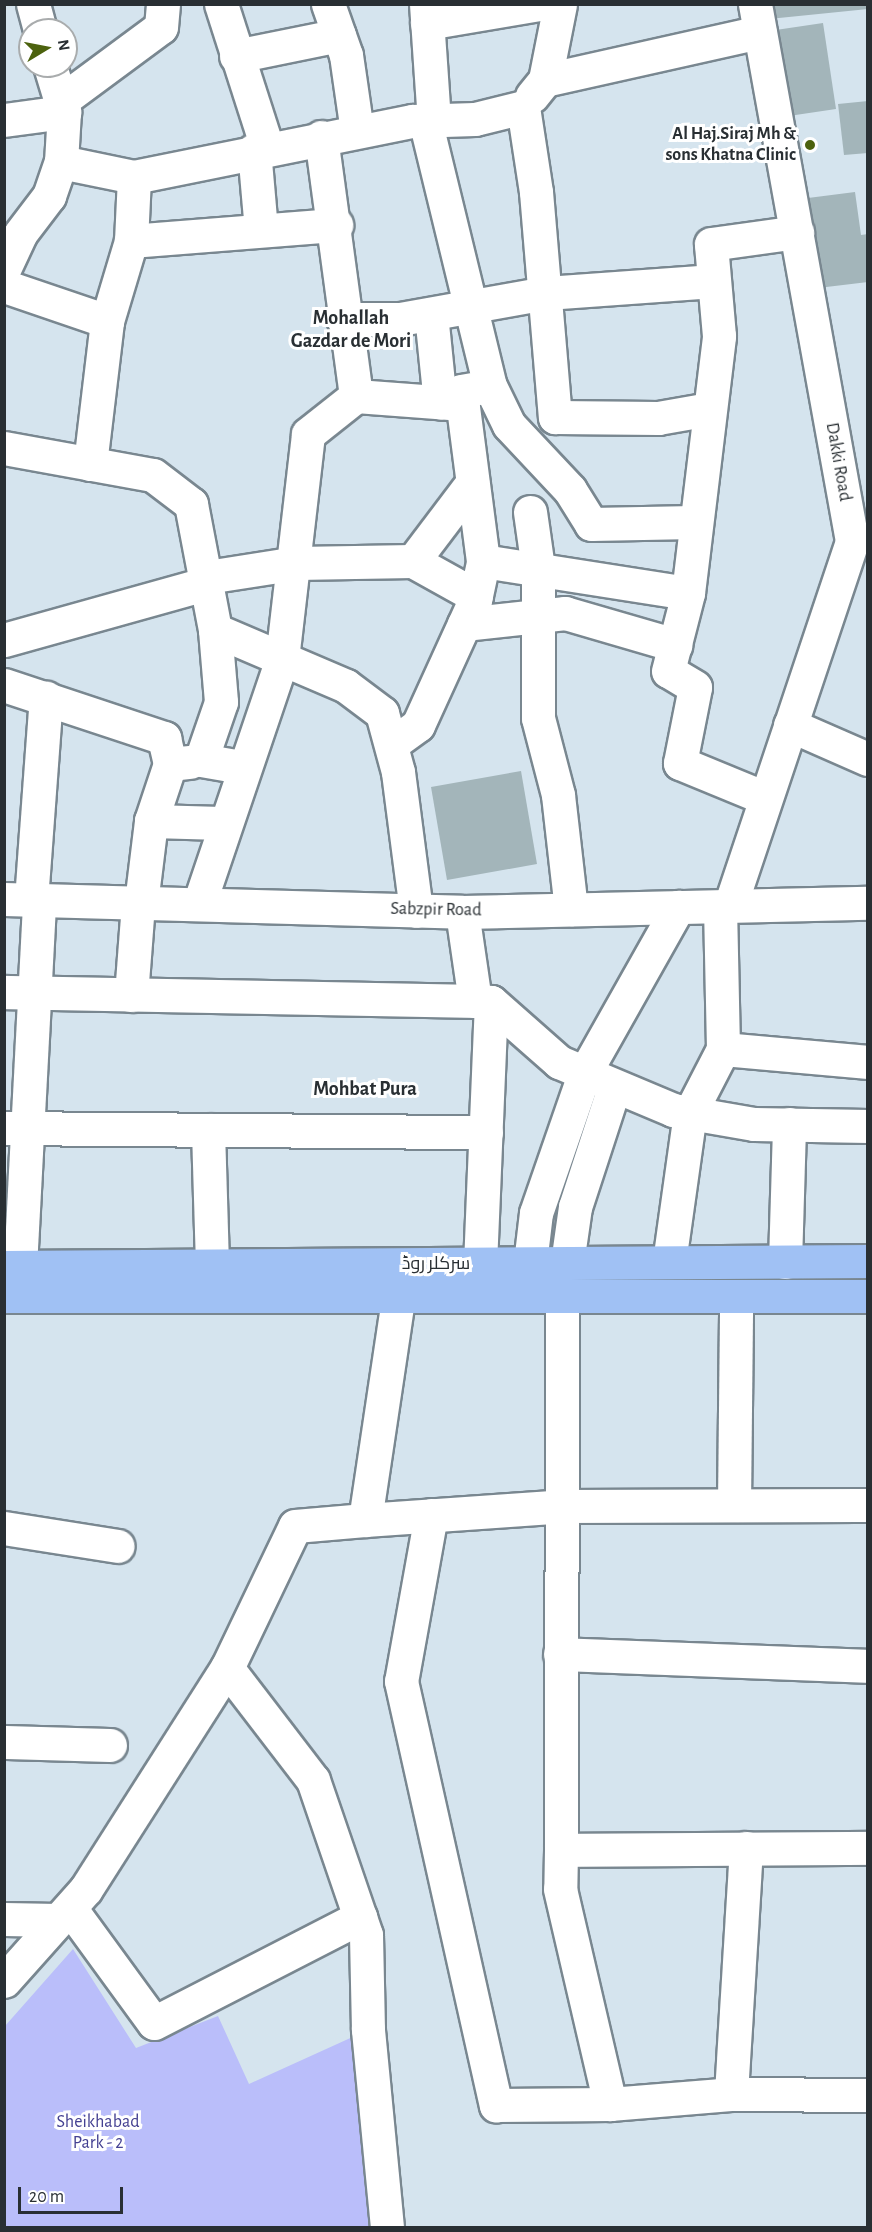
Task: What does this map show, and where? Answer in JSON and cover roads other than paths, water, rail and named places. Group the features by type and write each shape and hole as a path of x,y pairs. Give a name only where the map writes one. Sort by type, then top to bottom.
{"main road":[{"name":"سرکلر روڈ","path":"12,1267 867,1261"},
{"path":"398,1299 403,1264"},
{"path":"4,1296 562,1300 867,1296"}],"street":[{"path":"4,120 63,107 161,27 163,4"},
{"path":"221,4 261,149 261,230"},
{"path":"328,4 339,35 357,131"},
{"path":"539,4 427,14 430,120 442,206 473,306 490,386 509,425 570,490 591,524 694,522"},
{"path":"61,162 134,177 321,137 430,120 475,119 523,107 545,80 560,4"},
{"path":"545,80 758,18"},
{"name":"Dakki Road","path":"723,1049 725,906 765,798 852,541 758,18"},
{"path":"236,56 339,35"},
{"path":"4,269 20,234 49,196 61,162 63,107 54,78"},
{"path":"523,107 546,293 555,417 658,418 709,409"},
{"path":"321,137 336,225 343,319 356,396"},
{"path":"90,464 107,321 131,241 134,177"},
{"path":"131,241 336,225"},
{"path":"765,798 680,763 695,687 668,671 688,593 694,522 718,336 711,244 796,232"},
{"path":"343,319 431,314 546,293 714,281"},
{"path":"4,286 107,321"},
{"path":"392,744 418,725 470,610 483,561 472,483 431,314"},
{"path":"452,404 461,391 490,386"},
{"path":"198,904 241,767 282,659 296,563 308,434 356,396 452,404"},
{"path":"5,448 153,475 172,486 191,504 215,630 221,702 152,821 140,903 131,994"},
{"path":"412,561 472,483"},
{"path":"530,512 538,568 538,718 558,795 571,909"},
{"path":"4,640 207,580 296,563 412,561 470,610 537,616 565,614 675,645"},
{"path":"483,561 609,578 688,593"},
{"path":"604,624 609,578"},
{"path":"215,630 346,686 382,713 392,744 416,910"},
{"path":"4,685 165,738 185,762 241,767"},
{"path":"12,1267 18,992 25,899 46,698"},
{"path":"790,725 867,759"},
{"path":"152,821 222,823"},
{"name":"Sabzpir Road","path":"25,899 462,912 867,903"},
{"path":"530,1263 536,1213 584,1074 678,907"},
{"path":"462,912 483,1002 486,1132 480,1264"},
{"path":"18,992 483,1002 559,1062 614,1088 690,1113 789,1124 867,1126"},
{"path":"669,1262 690,1113 723,1049 867,1062"},
{"path":"567,1263 575,1207 614,1088"},
{"path":"785,1262 789,1124"},
{"path":"16,1128 486,1132"},
{"path":"208,1130 212,1266"},
{"path":"734,1505 736,1297"},
{"path":"365,1520 398,1299"},
{"path":"562,1300 560,1889 610,2104"},
{"path":"4,1981 64,1914 227,1668 295,1526 563,1506 867,1505"},
{"path":"431,1515 401,1681 496,2105 610,2104 731,2094 867,2095"},
{"path":"4,1528 118,1546"},
{"path":"561,1654 867,1666"},
{"path":"227,1668 313,1780 366,1935 368,2030 387,2228"},
{"path":"4,1742 110,1745"},
{"path":"731,2094 746,1848"},
{"path":"561,1850 867,1848"},
{"path":"64,1914 154,2023 360,1917"},
{"path":"4,1919 64,1914"}],"place":[{"name":"Al Haj.Siraj Mh & sons Khatna Clinic","path":"810,145"}],"district":[{"name":"Mohallah Gazdar de Mori","path":"351,330"},
{"name":"Mohbat Pura","path":"365,1089"}],"park label":[{"name":"Sheikhabad Park - 2","path":"98,2133"}]}
